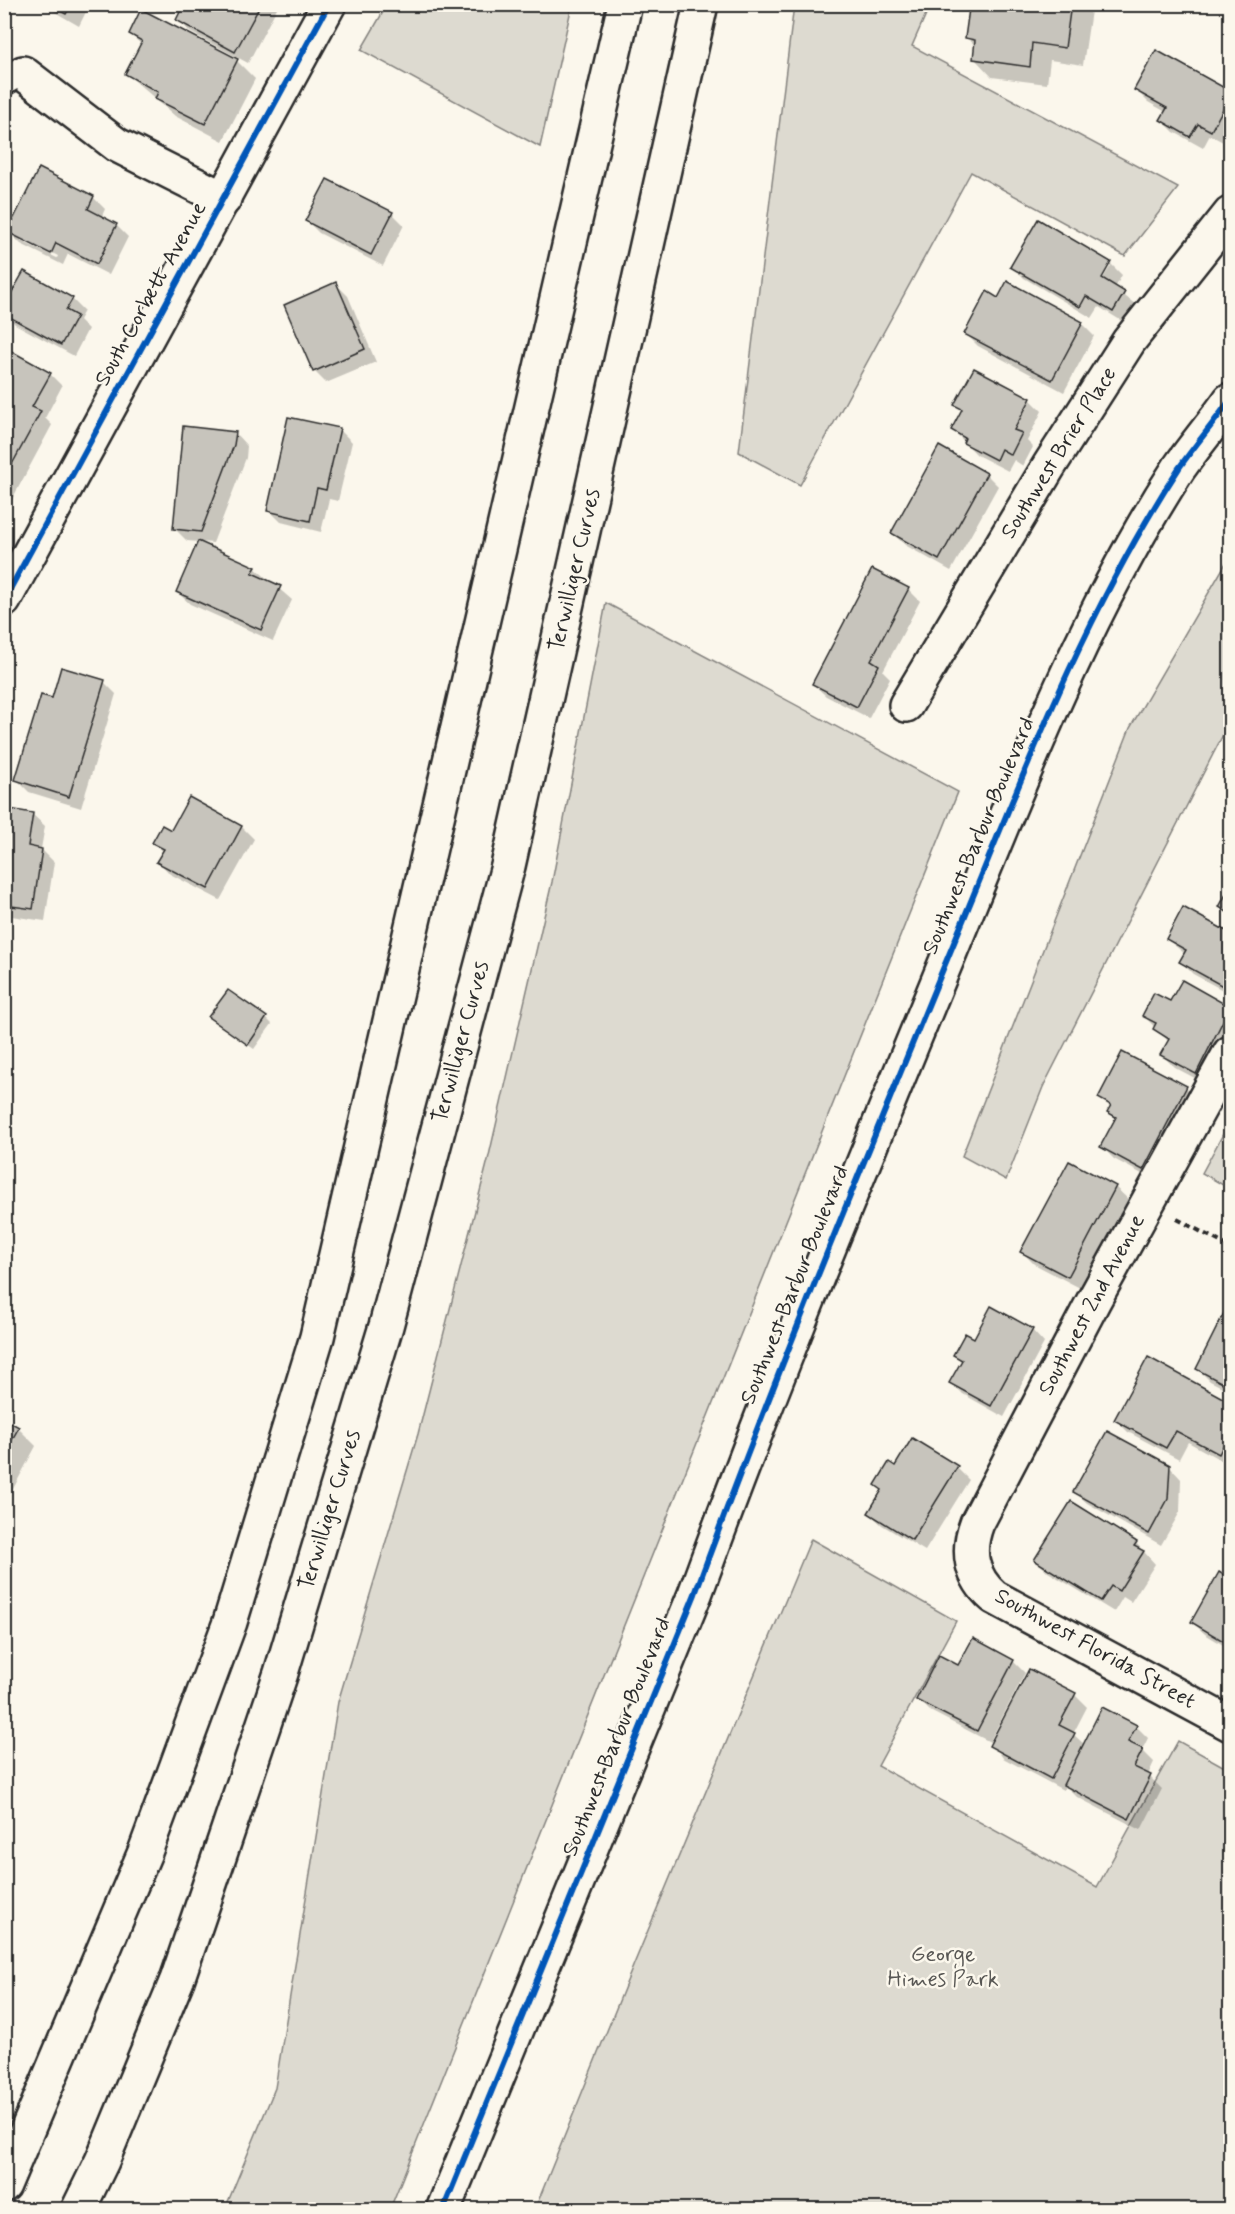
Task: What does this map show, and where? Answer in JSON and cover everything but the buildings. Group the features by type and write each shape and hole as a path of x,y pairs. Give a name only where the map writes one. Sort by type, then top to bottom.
{"main road":[{"name":"South Corbett Avenue","path":"8,586 224,200 329,4"},
{"path":"4,2185 153,1830 230,1622 317,1337 625,4"},
{"name":"Terwilliger Curves","path":"78,2210 102,2161 180,1970 273,1696 389,1314 508,866 701,4"},
{"path":"14,78 117,145 224,200"},
{"name":"Southwest Brier Place","path":"906,705 1049,466 1129,341 1230,214"},
{"name":"Southwest Barbur Boulevard","path":"443,2210 695,1594 732,1492 851,1192 1055,700 1126,558 1180,468 1230,400"},
{"name":"Southwest 2nd Avenue","path":"971,1563 972,1537 977,1523 1230,1053"},
{"name":"Southwest Florida Street","path":"971,1563 982,1586 994,1597 1230,1724"}],"path":[{"path":"1148,1203 1230,1247"}],"green space":[{"path":"387,5 572,5 540,147 361,50"},
{"path":"794,5 930,5 912,46 1178,188 1125,256 971,172 800,485 739,452"},
{"path":"1230,556 1230,721 1043,1087 1006,1180 962,1156 1130,728"},
{"path":"606,603 958,792 390,2209 225,2209 275,2088 338,1702 418,1434 488,1160 552,882"},
{"path":"1230,1121 1230,1189 1202,1173"},
{"name":"George Himes Park","path":"811,1539 956,1621 878,1766 1097,1887 1178,1741 1230,1770 1230,2209 535,2209"}],"cycle path":[{"path":"4,600 329,4"},
{"path":"443,2210 695,1594 754,1436 847,1202 1022,777 1079,650 1143,527 1179,468 1230,400"}]}
